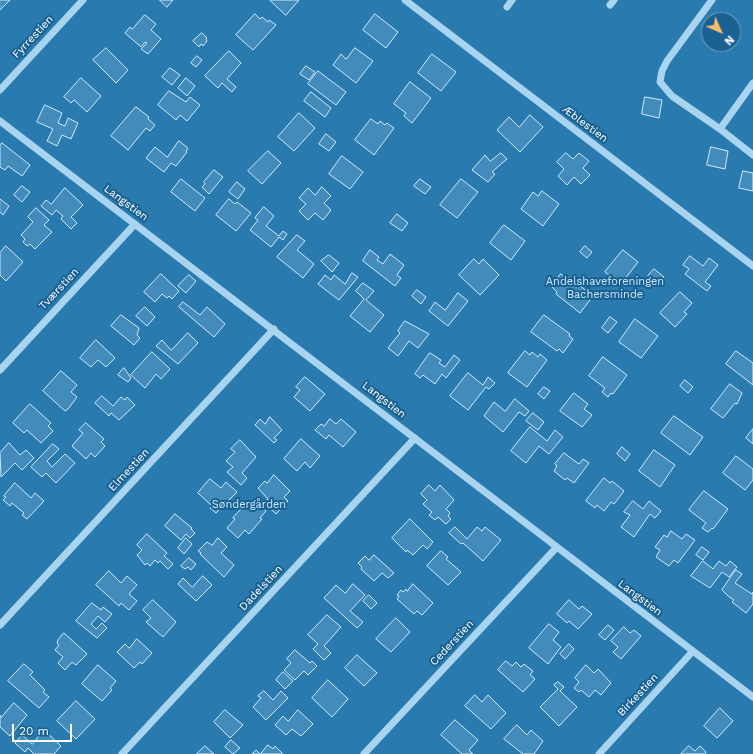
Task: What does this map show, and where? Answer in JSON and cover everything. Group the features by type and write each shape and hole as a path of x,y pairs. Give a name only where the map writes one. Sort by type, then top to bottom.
{"lane":[{"name":"Fyrrestien","path":"0,90 83,0"},
{"name":"Æblestien","path":"405,0 753,266"},
{"path":"507,8 512,0"},
{"path":"712,0 667,61 662,71 660,82 672,96 720,129 753,155"},
{"path":"720,129 753,83"},
{"name":"Langstien","path":"0,120 753,698"},
{"name":"Tværstien","path":"0,370 135,224"},
{"name":"Elmestien","path":"0,625 274,329"},
{"name":"Dadelstien","path":"122,754 415,438"},
{"name":"Cederstien","path":"364,754 556,548"},
{"name":"Birkestien","path":"598,754 693,651"}],"green space":[{"name":"Søndergården","path":"0,0 753,0 753,754 0,754"}],"building":[{"path":"0,0 10,0 0,10"},
{"path":"160,0 173,0 167,7"},
{"path":"270,0 299,0 286,15"},
{"path":"255,14 260,19 262,17 268,22 269,20 276,25 253,50 236,35"},
{"path":"375,14 398,32 386,48 363,30"},
{"path":"145,15 156,24 151,30 161,39 148,54 141,49 147,43 145,42 141,47 125,33 130,27 132,29"},
{"path":"202,33 207,38 207,41 203,46 201,44 199,47 193,41"},
{"path":"106,48 128,70 116,83 93,60"},
{"path":"355,48 373,61 356,83 333,65 341,54 346,59"},
{"path":"229,51 241,63 227,79 236,87 232,92 222,83 218,88 205,76"},
{"path":"432,54 456,72 441,91 418,73"},
{"path":"197,56 202,60 196,67 191,63"},
{"path":"306,66 315,72 309,80 300,74"},
{"path":"170,68 180,75 172,85 162,77"},
{"path":"318,71 346,92 336,105 308,84"},
{"path":"81,78 101,96 87,112 74,100 71,103 64,97"},
{"path":"186,78 195,86 187,96 178,88"},
{"path":"410,82 431,98 412,123 404,116 406,113 394,104"},
{"path":"169,91 186,102 190,97 200,105 187,121 180,115 176,120 158,105"},
{"path":"311,92 331,108 325,117 304,101"},
{"path":"645,97 662,100 659,118 642,114"},
{"path":"45,105 62,113 58,123 65,126 68,118 78,123 71,139 62,135 57,146 47,141 53,129 37,122"},
{"path":"136,107 149,117 148,119 155,125 150,131 146,128 128,150 111,136"},
{"path":"299,113 315,128 294,151 278,137"},
{"path":"530,115 543,127 520,152 497,130 509,117 519,127"},
{"path":"371,119 378,124 380,121 385,125 387,123 394,128 374,155 355,140"},
{"path":"326,134 336,142 329,151 319,144"},
{"path":"179,141 188,148 186,151 187,152 176,166 171,163 164,172 146,158 155,147 167,157"},
{"path":"2,143 30,165 22,176 8,166 5,170 0,167 0,146"},
{"path":"711,147 728,151 725,169 707,165"},
{"path":"268,151 281,163 262,184 248,171"},
{"path":"501,153 507,159 492,172 495,174 488,182 472,170 485,155 490,161"},
{"path":"566,153 573,159 579,153 589,161 583,168 590,175 581,184 574,177 567,185 558,176 564,169 557,162"},
{"path":"342,156 363,172 350,189 329,174"},
{"path":"214,170 223,177 209,194 202,187 205,184 204,182"},
{"path":"743,171 753,173 753,191 739,188"},
{"path":"181,179 205,198 195,211 171,192"},
{"path":"420,179 431,187 425,194 414,186"},
{"path":"461,179 478,192 457,218 440,205"},
{"path":"237,182 245,189 238,199 229,192"},
{"path":"22,186 30,192 22,202 14,195"},
{"path":"322,187 331,196 324,203 331,210 323,220 315,213 308,220 299,211 306,204 299,198 308,188 315,195"},
{"path":"65,188 83,205 71,217 77,223 71,229 61,219 63,216 56,210 52,215 41,206 46,200 51,204"},
{"path":"542,191 559,204 543,226 521,209 533,192 538,196"},
{"path":"0,199 9,206 3,215 0,212"},
{"path":"229,199 235,204 237,202 251,213 236,231 216,215"},
{"path":"264,207 274,216 266,226 279,236 283,231 287,234 283,240 279,237 271,247 250,230 258,220 255,218"},
{"path":"36,208 49,220 44,225 52,232 35,249 30,244 27,246 23,242 25,239 21,235 33,222 28,217"},
{"path":"397,214 408,223 402,231 390,223"},
{"path":"504,225 525,241 511,260 490,243"},
{"path":"297,235 305,241 297,250 314,264 303,278 277,257"},
{"path":"6,246 23,262 6,281 0,275 0,253"},
{"path":"585,246 592,252 587,258 580,252"},
{"path":"370,250 379,257 377,260 383,264 390,254 404,265 397,275 401,278 395,286 363,261"},
{"path":"623,250 638,262 621,284 605,272"},
{"path":"329,255 339,263 332,272 321,261"},
{"path":"690,256 703,266 709,258 718,265 705,282 711,286 707,291 685,274 689,269 683,265"},
{"path":"474,259 479,264 483,259 499,275 480,295 459,275"},
{"path":"654,269 664,277 658,284 648,276"},
{"path":"352,273 358,277 339,300 318,284 325,275 331,280 334,275 345,284"},
{"path":"161,274 179,291 172,299 169,296 167,298 162,294 155,302 144,292"},
{"path":"561,274 567,279 569,277 593,296 580,313 556,294 557,292 551,286"},
{"path":"189,275 196,281 186,293 178,286"},
{"path":"363,283 374,291 366,300 384,315 370,332 350,316 364,299 356,291"},
{"path":"417,290 426,297 421,304 412,296"},
{"path":"680,292 692,303 684,312 687,314 675,327 660,313"},
{"path":"458,293 468,301 448,326 429,311 435,302 445,310"},
{"path":"183,302 200,315 207,307 225,324 214,337 179,307"},
{"path":"145,307 155,317 147,326 136,316"},
{"path":"121,315 139,328 137,335 140,338 134,345 111,326"},
{"path":"544,315 570,334 569,336 573,339 563,353 559,349 557,351 531,332"},
{"path":"610,317 617,322 608,333 602,328"},
{"path":"635,319 658,336 641,358 619,342"},
{"path":"405,321 429,334 418,348 409,341 398,356 388,348 400,333 398,331"},
{"path":"188,333 198,343 178,364 156,346 162,340 171,350"},
{"path":"96,340 115,358 106,367 98,360 91,367 80,358"},
{"path":"525,351 530,355 532,352 538,357 540,354 547,360 527,387 508,373"},
{"path":"736,351 753,363 753,385 726,364"},
{"path":"152,352 170,369 161,379 156,374 145,388 131,375"},
{"path":"430,353 441,360 439,363 445,367 454,355 460,360 446,378 442,374 435,384 423,375 420,378 415,374"},
{"path":"603,357 627,375 613,394 611,393 608,397 602,392 605,388 589,376"},
{"path":"124,368 131,378 128,382 118,375"},
{"path":"61,371 77,385 71,392 77,397 65,411 43,391"},
{"path":"468,373 483,385 488,377 495,383 489,389 486,387 468,410 450,396"},
{"path":"305,377 325,394 310,411 294,397 300,390 296,387"},
{"path":"685,380 693,387 688,393 680,386"},
{"path":"730,384 742,393 737,404 735,403 723,418 711,409"},
{"path":"544,387 550,391 544,399 538,394"},
{"path":"574,393 588,404 584,409 592,415 582,427 560,411"},
{"path":"102,396 113,406 121,397 125,400 127,397 135,405 119,420 111,413 109,416 95,403"},
{"path":"515,399 529,411 525,416 519,412 503,432 484,416 494,402 505,411"},
{"path":"30,404 51,423 48,426 53,431 41,443 27,430 24,433 13,423"},
{"path":"533,413 544,422 538,430 526,421"},
{"path":"674,416 703,437 690,455 661,433"},
{"path":"270,417 282,430 274,438 277,440 274,443 255,425 260,419 265,424"},
{"path":"330,419 336,424 341,419 356,432 343,447 329,435 326,439 315,430 321,424 324,426"},
{"path":"86,423 104,439 101,442 105,446 95,457 91,453 86,459 72,446 83,433 79,430"},
{"path":"530,427 547,441 555,430 563,437 549,454 539,446 526,463 511,451"},
{"path":"753,429 753,444 746,438"},
{"path":"301,439 320,456 310,468 305,462 297,471 284,459"},
{"path":"240,440 256,457 242,473 247,478 241,485 227,472 233,467 226,461 235,452 231,449"},
{"path":"9,443 20,455 26,450 34,458 22,470 15,463 1,477 0,453"},
{"path":"53,444 59,449 47,461 52,467 65,454 75,463 56,483 46,473 42,477 31,467"},
{"path":"622,447 630,454 625,461 617,454"},
{"path":"654,450 675,465 660,487 639,471"},
{"path":"564,453 579,464 583,459 589,463 574,483 567,478 565,480 554,471 557,466 555,464"},
{"path":"736,456 753,469 753,480 745,490 723,473"},
{"path":"274,475 290,491 284,497 288,501 276,514 264,503 268,499 258,488 265,481 267,483"},
{"path":"604,478 610,483 612,481 624,491 614,504 611,502 604,511 597,505 595,508 586,501"},
{"path":"210,479 221,488 226,482 237,492 216,513 210,508 212,506 198,493"},
{"path":"15,483 31,498 35,493 44,501 27,519 22,515 24,513 12,503 10,506 3,500 6,497 4,496"},
{"path":"429,485 435,491 440,485 454,500 446,509 450,513 448,516 451,519 446,524 438,517 435,520 429,515 432,512 423,504 427,500 421,494"},
{"path":"704,491 728,509 713,529 712,528 708,532 702,528 706,523 689,510"},
{"path":"633,501 643,509 649,501 661,511 655,518 650,514 634,537 621,527 630,515 624,512"},
{"path":"245,505 252,510 261,507 266,511 260,518 262,519 249,534 245,530 238,538 227,528 235,519 233,518"},
{"path":"175,514 192,528 191,529 195,533 190,538 186,534 181,540 165,526"},
{"path":"410,519 433,542 427,549 423,545 413,555 407,550 406,552 392,538"},
{"path":"455,527 467,539 477,527 482,531 485,527 501,540 483,561 449,533"},
{"path":"671,531 682,539 686,534 695,540 678,563 674,560 669,566 656,557 660,550 655,547 664,535 667,537"},
{"path":"147,534 167,553 164,556 173,564 168,569 160,561 158,563 155,560 150,566 147,563 145,565 137,555 142,550 137,545"},
{"path":"186,538 192,544 184,554 178,548"},
{"path":"218,538 227,547 221,553 234,565 224,577 198,551 207,542 212,545"},
{"path":"702,547 709,552 703,560 696,555"},
{"path":"441,551 448,557 446,559 461,572 448,585 427,566"},
{"path":"374,555 394,573 388,578 382,573 374,581 361,569 362,567 358,563 365,556 369,560"},
{"path":"189,558 196,564 191,570 188,567 185,569 181,566"},
{"path":"703,561 713,569 719,561 726,566 730,561 737,567 729,577 722,572 710,588 691,576"},
{"path":"736,570 742,574 735,583 752,594 753,592 753,604 746,613 732,602 734,600 722,590"},
{"path":"109,571 121,583 127,576 137,585 129,594 137,601 129,610 121,603 119,606 96,585"},
{"path":"203,576 212,585 196,601 178,584 183,578 192,587"},
{"path":"353,584 365,595 350,611 363,622 357,628 324,598 336,585 345,593"},
{"path":"413,584 433,603 422,615 417,611 414,614 397,599 399,596 397,595 401,590 403,592 406,589 407,591"},
{"path":"369,595 377,603 371,609 363,601"},
{"path":"153,600 176,622 163,637 146,622 151,618 143,610"},
{"path":"569,600 579,609 582,606 592,614 578,629 569,621 567,623 557,614"},
{"path":"92,603 101,610 103,607 112,614 105,622 98,616 91,624 96,629 102,623 107,628 97,638 76,621"},
{"path":"327,615 341,627 324,646 331,653 324,660 313,649 318,644 308,635"},
{"path":"396,618 410,632 391,652 376,639"},
{"path":"549,624 559,632 553,640 561,647 548,664 529,648"},
{"path":"608,625 614,630 605,640 599,635"},
{"path":"624,627 630,633 634,630 641,636 621,659 613,652 618,647 611,641"},
{"path":"64,633 87,654 76,665 72,662 65,670 58,663 63,657 55,650 59,645 57,643 58,640"},
{"path":"137,639 152,653 142,664 140,662 134,668 117,652 125,644 129,648"},
{"path":"569,644 574,649 565,659 560,654"},
{"path":"295,650 310,663 312,661 317,666 308,675 304,671 295,680 284,670 291,663 287,659"},
{"path":"357,655 377,673 364,686 345,668"},
{"path":"506,661 512,666 516,662 521,667 524,664 533,671 530,675 535,679 523,692 498,670"},
{"path":"24,664 33,672 30,675 45,690 43,692 49,697 39,708 8,681"},
{"path":"98,665 116,681 110,688 112,690 102,701 82,684"},
{"path":"586,665 594,673 598,669 611,683 601,695 595,690 589,697 581,690 579,692 574,688 579,682 575,678"},
{"path":"283,672 293,681 285,689 276,680"},
{"path":"328,680 348,699 332,717 312,698"},
{"path":"558,682 564,687 560,691 577,707 559,726 540,707 558,689 554,685"},
{"path":"264,691 273,700 281,691 288,698 266,720 253,707 261,698 258,696"},
{"path":"475,695 482,702 488,695 506,713 491,729 465,706"},
{"path":"76,701 95,719 76,739 57,721"},
{"path":"14,703 27,715 10,736 0,727 0,715 1,717"},
{"path":"720,708 733,721 717,738 704,726"},
{"path":"225,710 243,725 230,738 214,722"},
{"path":"298,710 313,724 301,736 292,729 286,735 275,725 283,716 288,721"},
{"path":"455,720 478,740 469,750 473,754 462,754 441,735"},
{"path":"517,725 527,735 531,730 543,741 534,754 523,754 504,739"},
{"path":"44,730 61,746 54,754 34,754 28,748 25,752 15,743 22,735 32,744"},
{"path":"231,740 240,748 233,754 225,747"},
{"path":"268,745 273,749 275,746 283,754 260,754"},
{"path":"205,746 214,754 197,754"},
{"path":"689,746 695,751 700,746 706,752 705,754 681,754"},
{"path":"256,750 260,754 252,754"}],"park label":[{"name":"Andelshaveforeningen Bachersminde","path":"605,288"}]}
